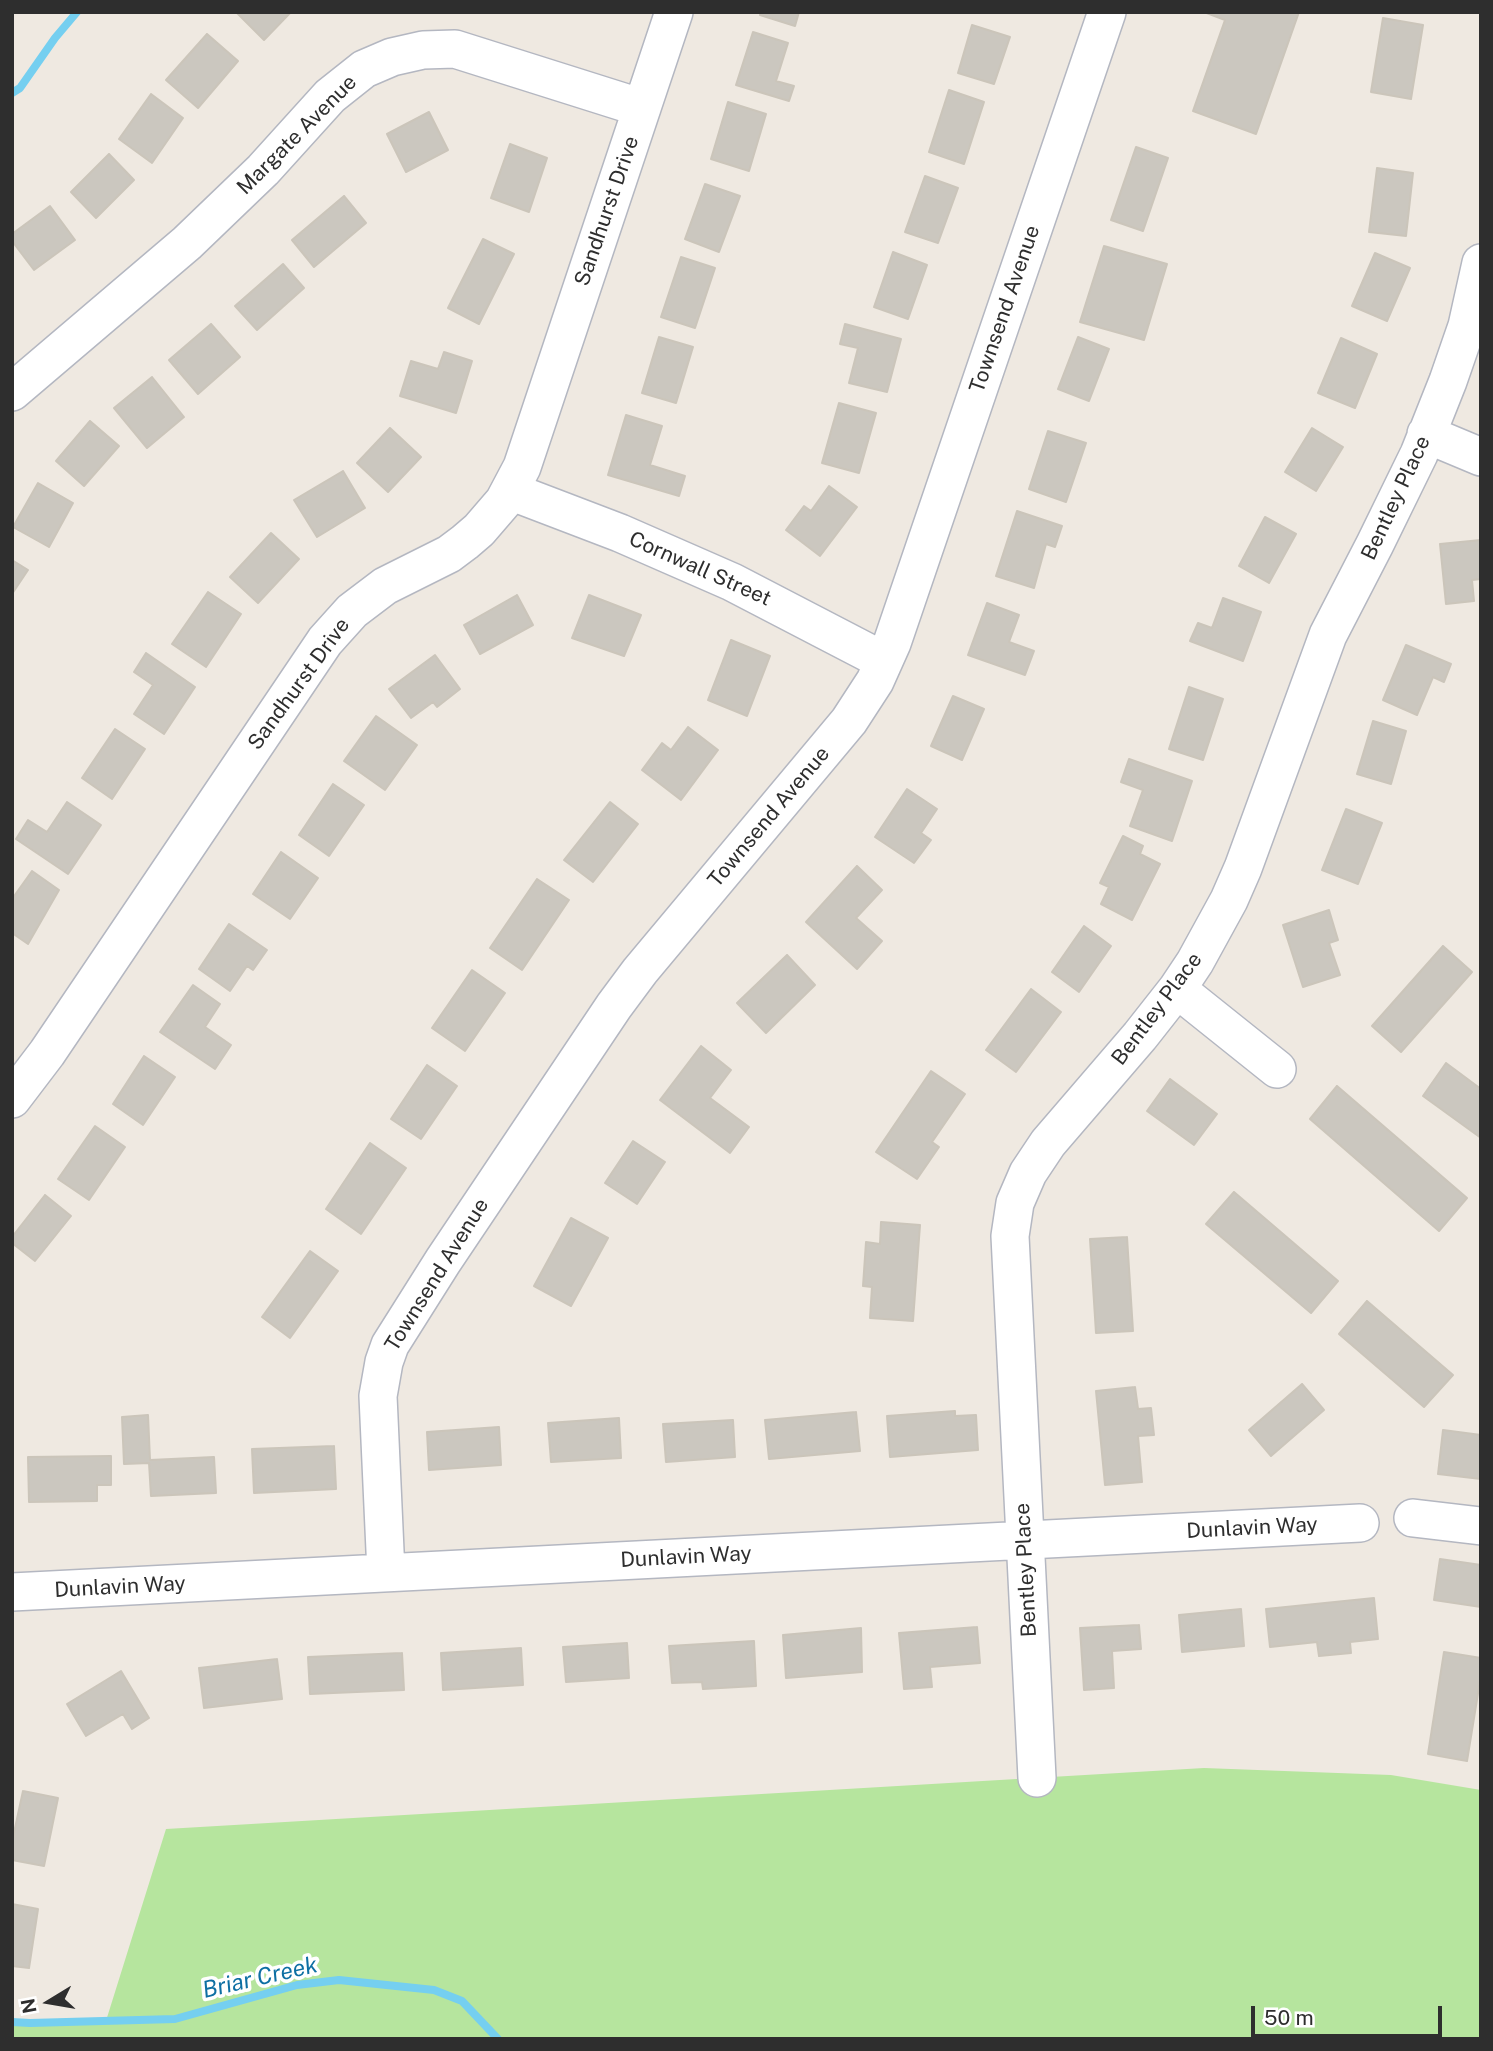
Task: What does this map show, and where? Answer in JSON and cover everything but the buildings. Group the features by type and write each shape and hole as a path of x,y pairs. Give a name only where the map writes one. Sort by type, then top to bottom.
{"street":[{"name":"Sandhurst Drive","path":"12,1099 47,1053 325,641 352,611 385,586 449,554 466,542 480,530 504,501 522,467 674,12"},
{"name":"Townsend Avenue","path":"386,1573 378,1396 384,1362 397,1331 614,1006 646,963 849,721 875,681 1107,12"},
{"name":"Margate Avenue","path":"12,392 187,243 263,170 330,96 364,69 408,53 455,50 642,108"},
{"name":"Bentley Place","path":"1037,1778 1010,1237 1016,1203 1028,1173 1048,1143 1177,989 1229,900 1328,635 1375,544 1426,434 1467,326 1481,263"},
{"path":"1426,434 1481,457"},
{"name":"Cornwall Street","path":"510,491 620,533 732,582 884,660"},
{"path":"1177,989 1277,1069"},
{"path":"1413,1518 1481,1526"},
{"name":"Dunlavin Way","path":"12,1592 1360,1523"}],"green space":[{"path":"1204,1768 1391,1775 1481,1790 1481,2039 12,2039 12,2022 105,2024 166,1829"}],"waterway":[{"path":"12,93 20,88 77,12"},
{"name":"Briar Creek","path":"12,2022 175,2019 297,1985 339,1980 434,1990 462,2001 498,2039"}]}
